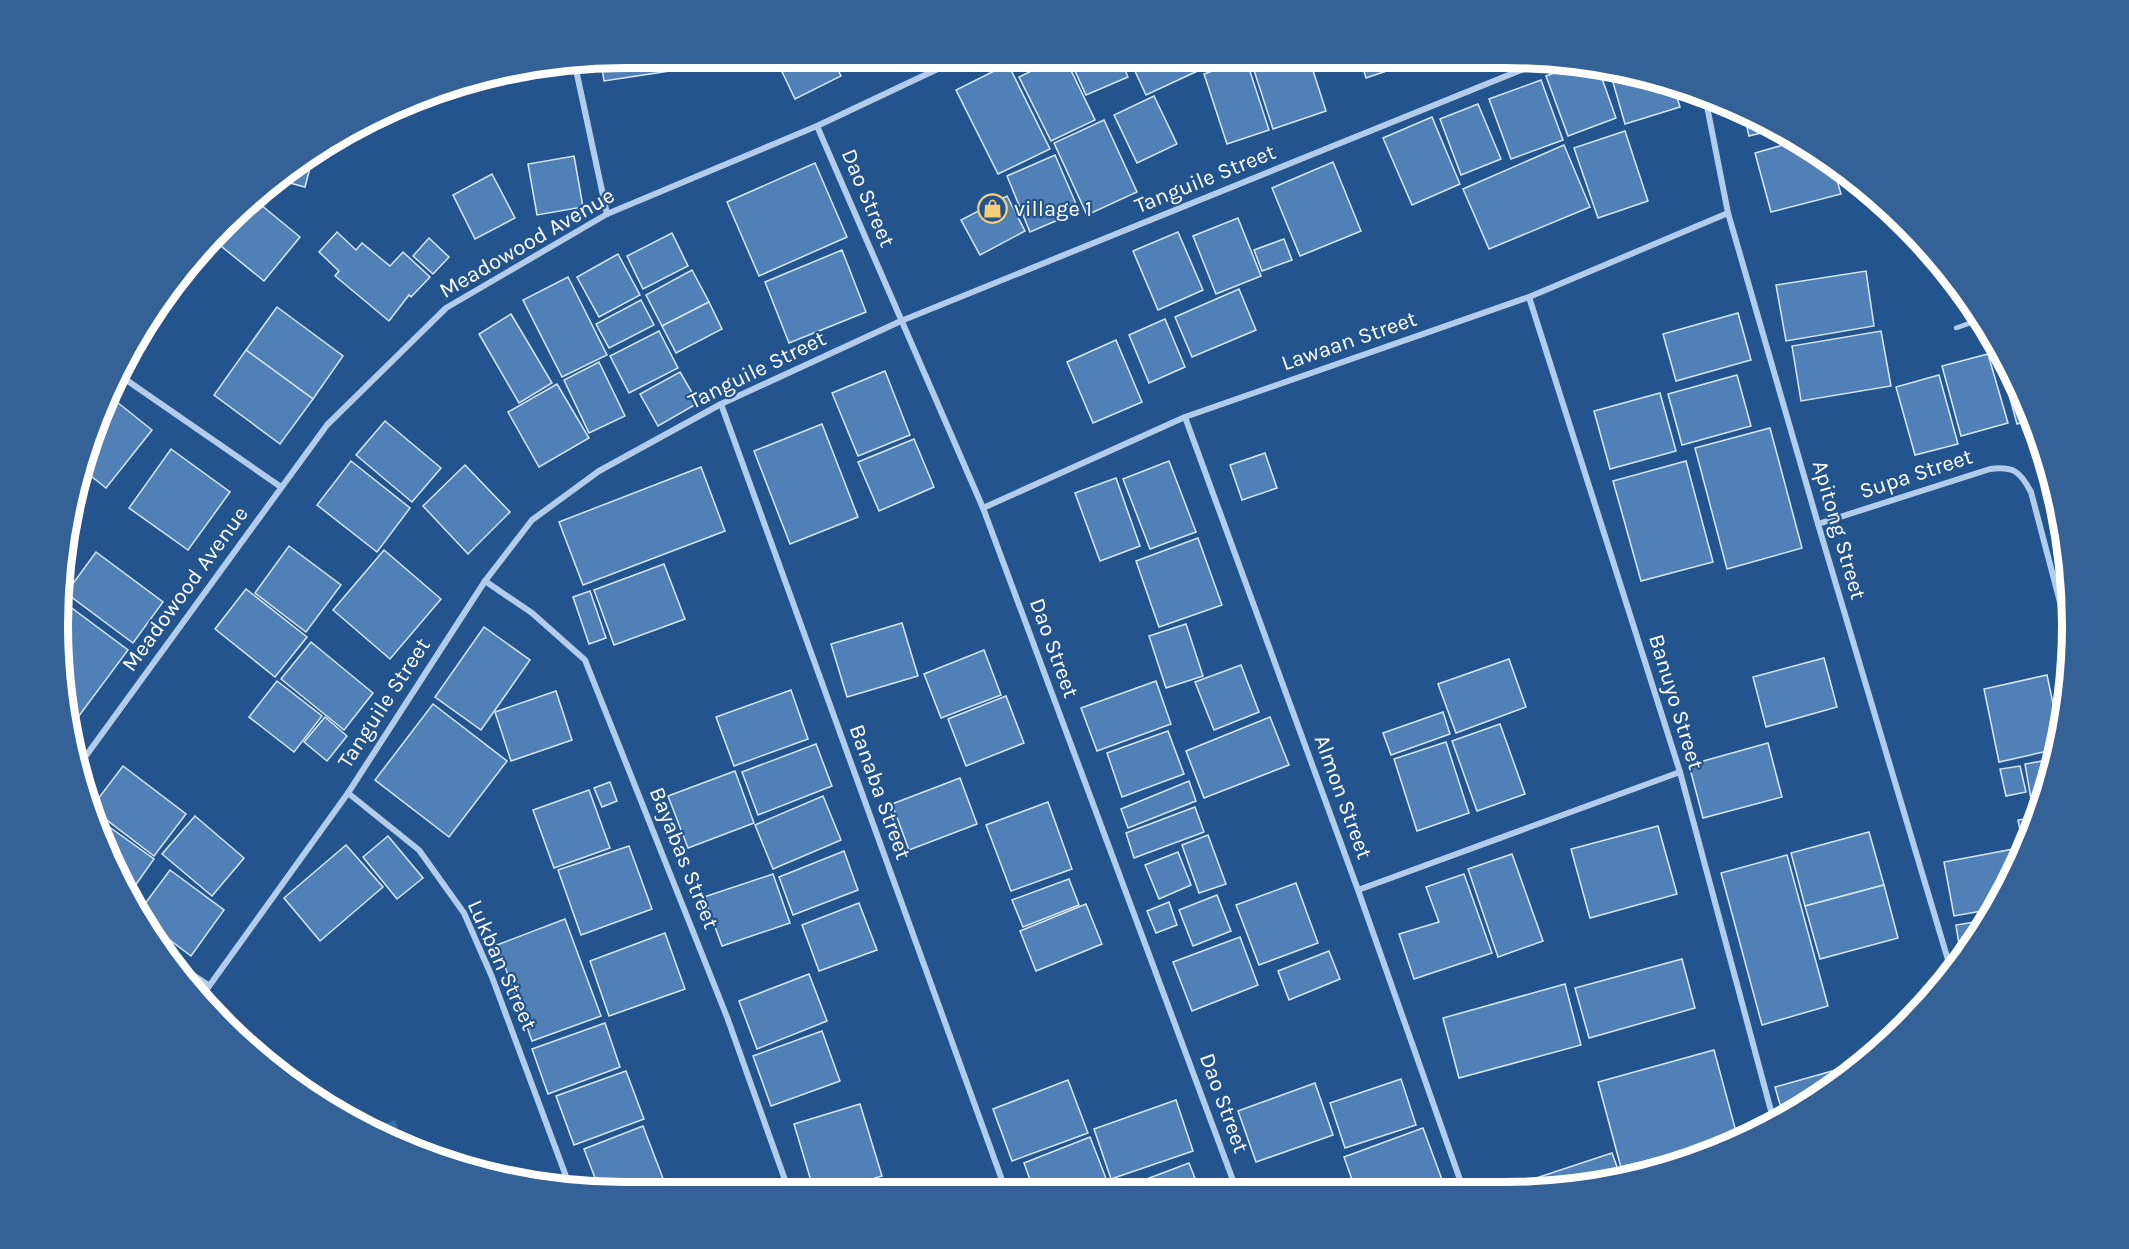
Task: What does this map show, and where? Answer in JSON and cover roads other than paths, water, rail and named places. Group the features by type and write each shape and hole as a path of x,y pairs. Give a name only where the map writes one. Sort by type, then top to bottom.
{"street":[{"name":"Meadowood Avenue","path":"84,759 327,425 446,308 607,214 817,126 940,68"},
{"name":"Tanguile Street","path":"205,990 348,793 485,581 532,520 599,471 721,405 901,321 1527,69"},
{"path":"576,70 607,214"},
{"name":"Apitong Street","path":"1707,106 1728,213 1948,961"},
{"name":"Dao Street","path":"817,126 983,508 1234,1182"},
{"name":"Lawaan Street","path":"983,508 1185,417 1529,297 1728,213"},
{"name":"Banuyo Street","path":"1529,297 1680,772 1772,1113"},
{"path":"125,378 281,488"},
{"name":"Banaba Street","path":"721,405 1003,1182"},
{"name":"Almon Street","path":"1185,417 1358,890 1461,1182"},
{"name":"Supa Street","path":"1818,524 1990,469 2003,467 2015,471 2025,480 2031,492 2061,606"},
{"name":"Bayabas Street","path":"485,581 532,613 585,660 727,1017 786,1182"},
{"path":"1358,890 1680,772"},
{"name":"Lukban Street","path":"348,793 419,850 464,913 492,977 567,1178"}],"lane":[{"path":"1956,328 1972,322"},
{"path":"190,972 208,984"}],"place":[{"name":"village 1","path":"993,209"}]}
